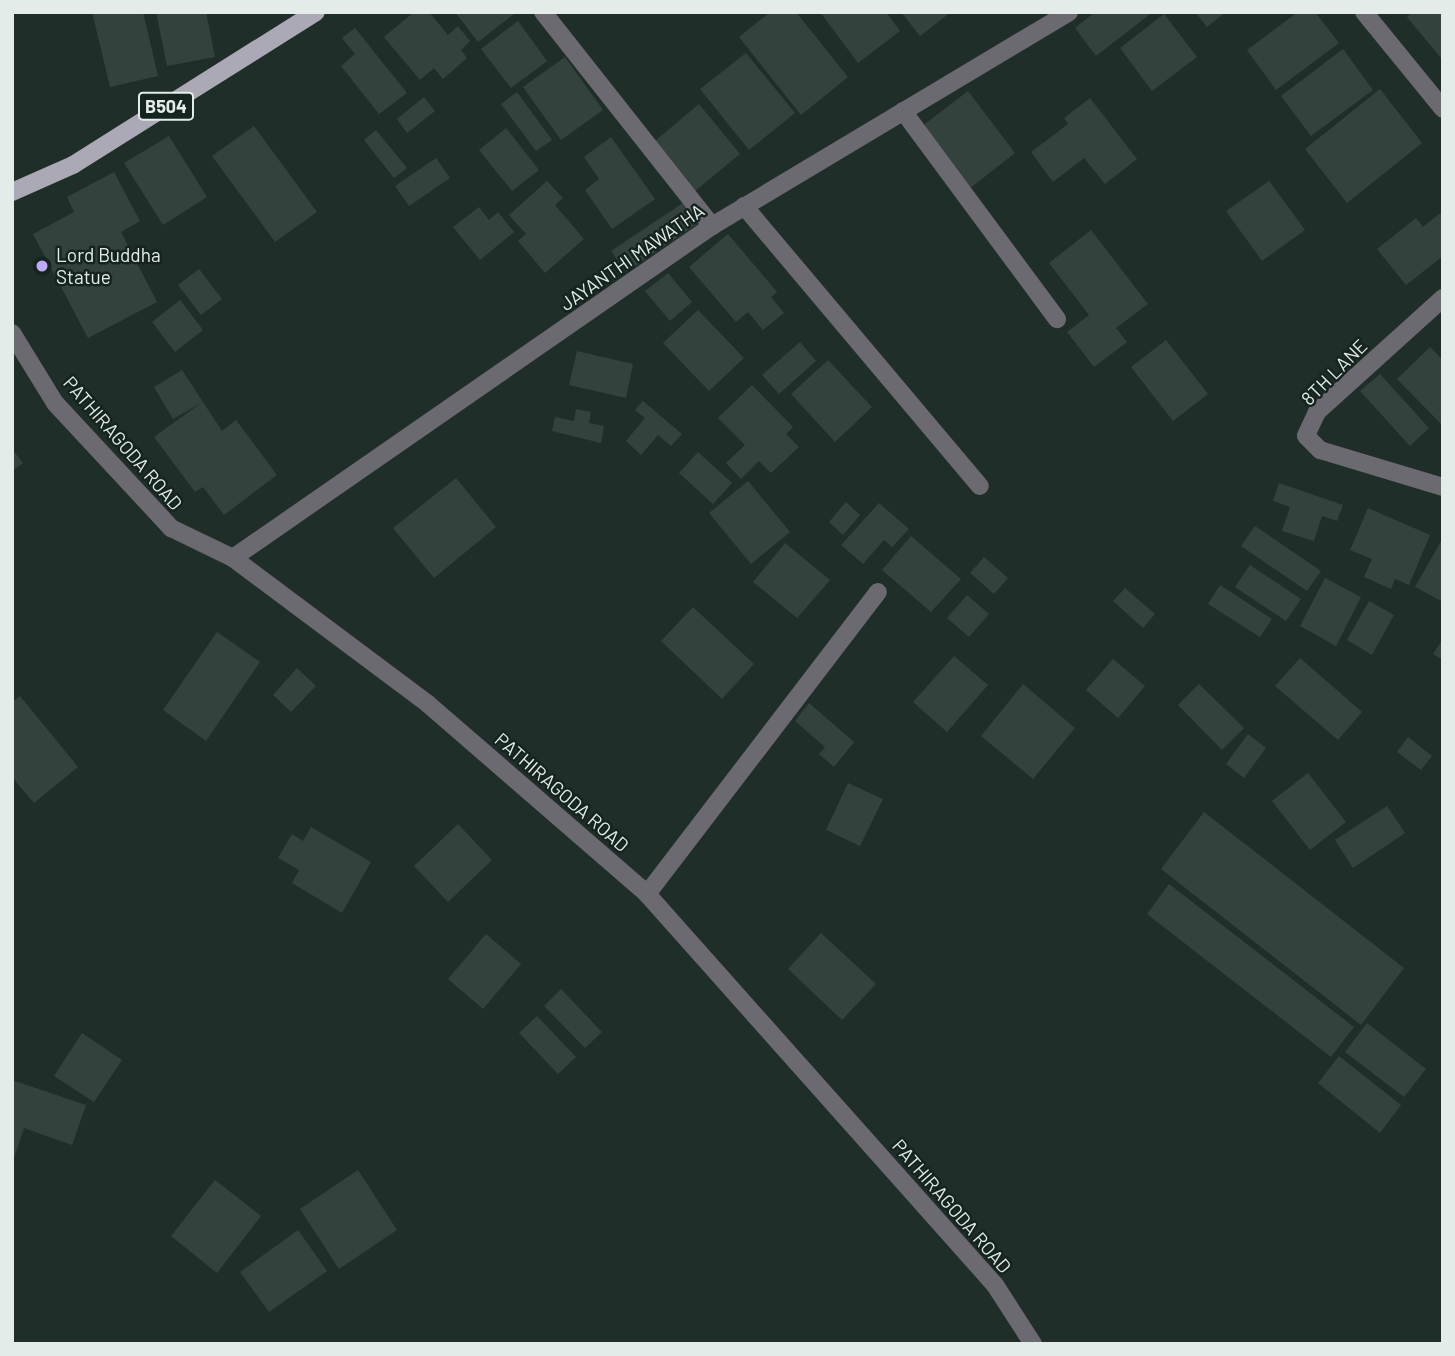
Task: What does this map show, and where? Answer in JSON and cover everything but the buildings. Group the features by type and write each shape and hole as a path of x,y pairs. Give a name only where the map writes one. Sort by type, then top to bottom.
{"main road":[{"name":"B504","path":"12,192 73,165 316,12"}],"street":[{"path":"543,12 712,226"},
{"name":"JAYANTHI MAWATHA","path":"233,558 712,226 1069,12"},
{"path":"1364,12 1443,109"},
{"path":"903,111 1057,319"},
{"path":"744,206 980,486"},
{"name":"8TH LANE","path":"1443,298 1317,412 1306,436 1320,450 1443,487"},
{"name":"PATHIRAGODA ROAD","path":"12,333 55,403 171,528 233,558 428,704 647,894 995,1285 1033,1344"},
{"path":"647,894 878,592"}],"place":[{"name":"Lord Buddha Statue","path":"42,266"}]}
